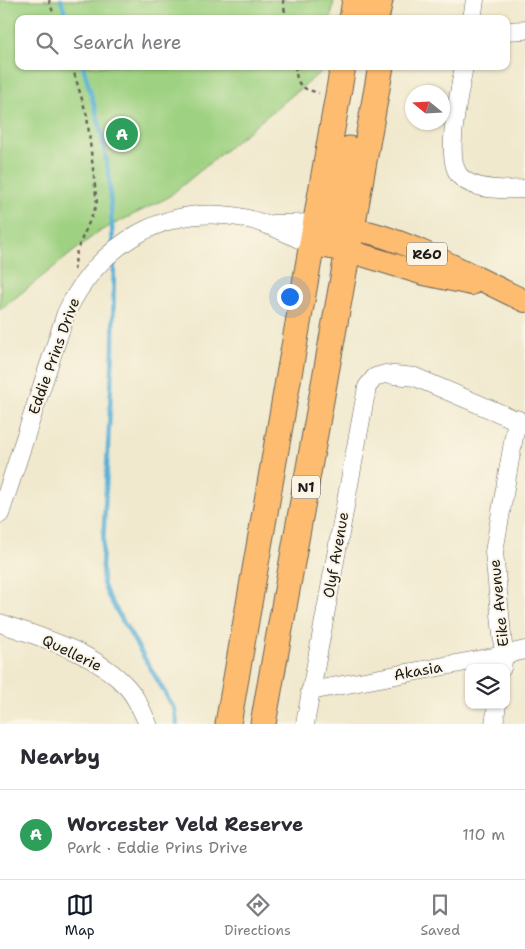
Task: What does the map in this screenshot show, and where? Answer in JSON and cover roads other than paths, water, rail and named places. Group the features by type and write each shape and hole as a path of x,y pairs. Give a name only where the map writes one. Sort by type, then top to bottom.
{"highway":[{"path":"353,15 355,0"},
{"path":"377,15 380,0"},
{"path":"390,15 393,0"},
{"name":"N1","path":"263,724 332,237 338,98 342,70"},
{"path":"332,237 365,70"},
{"name":"N1","path":"228,724 266,506 332,237 380,70"}],"main road":[{"name":"R60","path":"332,237 373,233 397,241 442,261 525,301"}],"street":[{"path":"473,15 475,0"},
{"path":"510,31 525,30"},
{"path":"463,70 453,136 452,160 460,176 486,188 502,190 525,189"},
{"name":"Eddie Prins Drive","path":"0,514 66,313 78,290 95,267 123,243 149,228 170,221 191,216 223,215 332,237"},
{"name":"Olyf Avenue","path":"305,724 367,387 375,377 385,374 414,377 521,422"},
{"name":"Eike Avenue","path":"503,662 494,552 521,422"},
{"name":"Quellerie","path":"0,623 56,644 94,661 128,687 140,706 148,724"},
{"name":"Akasia","path":"310,691 503,662 525,650"},
{"path":"494,724 496,709"}],"waterway":[{"path":"61,0 66,15"},
{"path":"84,70 100,126 109,176 113,244"},
{"path":"114,257 113,348 102,565 103,583 107,594 175,710 177,724"}],"place":[{"name":"Worcester Veld Reserve","path":"122,134"}]}
